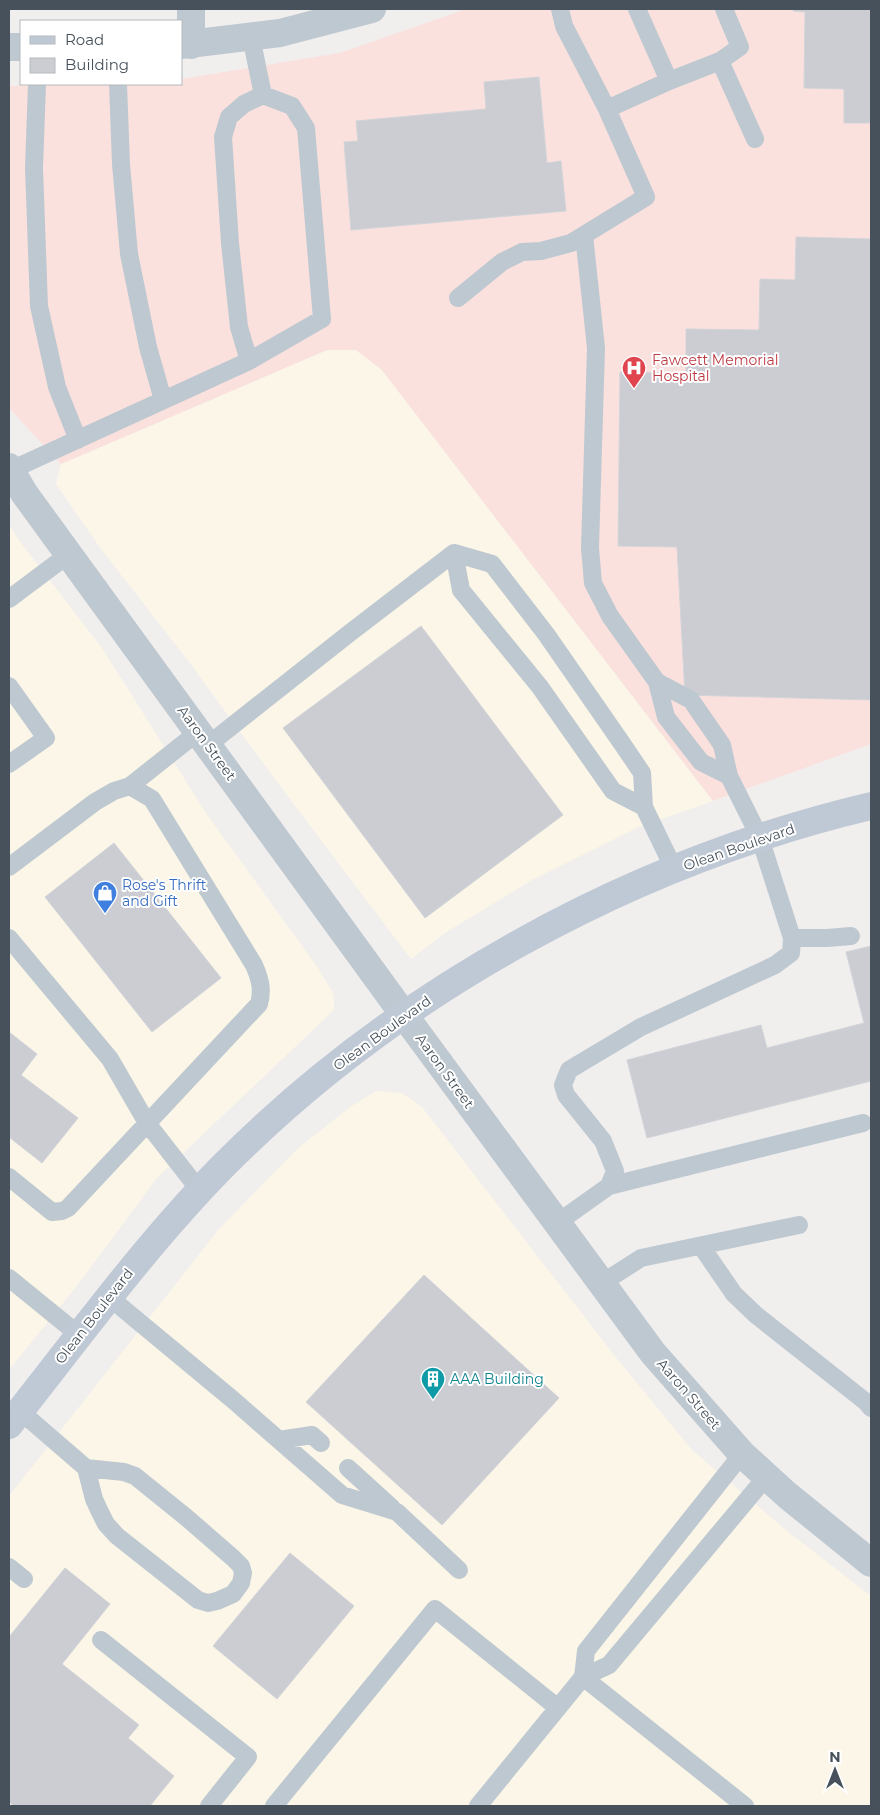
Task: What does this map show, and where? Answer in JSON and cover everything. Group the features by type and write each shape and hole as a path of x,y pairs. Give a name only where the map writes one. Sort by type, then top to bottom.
{"street":[{"path":"191,9 186,45 280,33 372,9"},
{"name":"Aaron Street","path":"10,469 24,493 653,1353 742,1454 787,1495 871,1563"},
{"name":"Olean Boulevard","path":"14,1418 156,1238 222,1168 291,1102 404,1015 484,963 567,917 654,877 760,838 834,815 871,806"}],"lane":[{"path":"458,298 502,262 522,252 542,251 571,243 646,197 607,108 564,26 560,9"},
{"path":"637,9 668,80"},
{"path":"607,108 668,80 720,61 740,47 724,9"},
{"path":"250,37 264,96"},
{"path":"720,61 755,139"},
{"path":"37,85 34,168 39,306 57,387 78,440"},
{"path":"118,85 121,164 129,254 148,347 163,400"},
{"path":"10,469 78,440 249,361 322,319 306,128 292,106 264,96 244,104 229,117 223,137 230,243 239,327 249,361"},
{"path":"584,235 596,348 590,548 593,583 610,616 657,682 666,716 701,762 729,776"},
{"path":"9,867 95,802 114,791 130,786 203,739 351,632 454,553"},
{"path":"454,553 461,590 540,687 613,791 644,807"},
{"path":"454,553 492,564 546,634 642,774 644,807 674,870"},
{"path":"9,599 69,554"},
{"path":"609,1186 615,1171 603,1141 566,1095 563,1085 569,1070 641,1027 775,964 791,953 792,938 760,838 729,776 722,746 691,700 657,682"},
{"path":"9,686 46,738 9,764"},
{"path":"9,1177 52,1212 68,1208 259,1004 262,989 260,978 254,965 152,800 130,786"},
{"path":"792,938 851,936"},
{"path":"9,938 110,1059 147,1123 200,1191"},
{"path":"557,1223 609,1186 863,1123"},
{"path":"602,1284 641,1258 799,1225"},
{"path":"701,1246 734,1294 756,1315 805,1352 871,1408"},
{"path":"9,1278 79,1335"},
{"path":"109,1297 232,1399 342,1495 397,1512"},
{"path":"14,1418 86,1468 124,1472 135,1476 194,1524 241,1566 243,1574 241,1583 233,1594 217,1602 208,1603 198,1600 117,1536 106,1524 99,1510 94,1499 86,1468"},
{"path":"280,1440 312,1435 321,1443"},
{"path":"582,1677 586,1651 742,1454"},
{"path":"348,1468 459,1570"},
{"path":"478,1806 582,1677 609,1665 767,1476"},
{"path":"9,1567 24,1579"},
{"path":"274,1806 435,1609 558,1708"},
{"path":"101,1640 248,1757 209,1806"},
{"path":"582,1677 745,1806"}],"shaded area":[{"name":"Fawcett Memorial Hospital","path":"466,9 871,9 871,744 713,801 382,370 356,350 327,350 61,464 9,408 9,86 182,85 182,79 340,53"},
{"path":"327,350 356,350 382,370 713,801 639,827 532,880 445,933 411,959 189,662 101,549 56,484 61,464"},
{"path":"9,525 102,648 206,813 318,968 334,995 334,1010 156,1179 83,1278 9,1370"},
{"path":"376,1091 402,1093 422,1107 614,1355 692,1450 792,1535 871,1596 871,1806 9,1806 9,1496 219,1229 297,1149 350,1107"}],"building":[{"path":"794,9 871,9 871,123 844,123 844,89 804,88 805,12 793,11"},
{"path":"539,77 547,163 561,161 566,211 351,230 344,142 358,141 356,121 486,109 484,82"},
{"path":"796,237 871,239 871,700 685,695 677,547 618,546 620,372 686,373 686,329 759,330 760,279 795,280"},
{"path":"421,626 563,815 425,918 283,728"},
{"path":"114,843 221,978 152,1032 45,897"},
{"path":"871,946 871,1081 647,1138 627,1060 761,1025 767,1048 864,1023 846,952"},
{"path":"9,1032 37,1054 21,1075 78,1118 42,1163 9,1137"},
{"name":"AAA Building","path":"424,1275 559,1398 442,1525 306,1402"},
{"path":"290,1553 354,1606 277,1699 213,1646"},
{"path":"65,1568 110,1604 62,1664 139,1725 128,1738 174,1776 150,1806 14,1806 9,1802 9,1637"}],"place":[{"name":"Fawcett Memorial Hospital","path":"634,389"},
{"name":"Rose's Thrift and Gift","path":"105,914"},
{"name":"AAA Building","path":"433,1400"}]}
